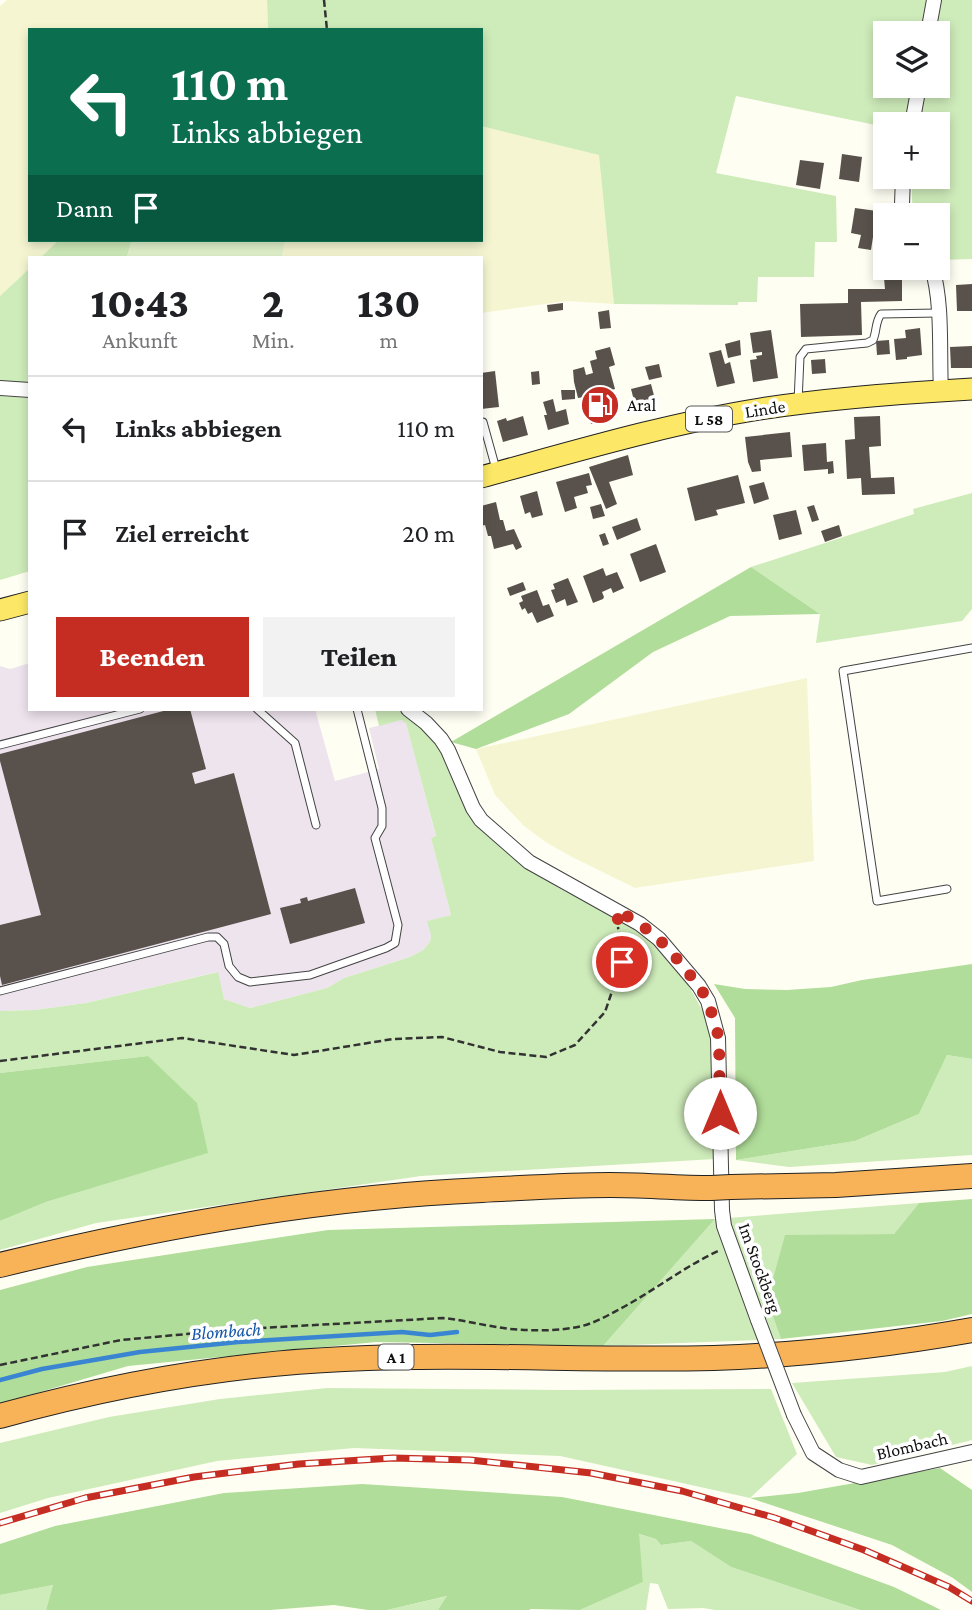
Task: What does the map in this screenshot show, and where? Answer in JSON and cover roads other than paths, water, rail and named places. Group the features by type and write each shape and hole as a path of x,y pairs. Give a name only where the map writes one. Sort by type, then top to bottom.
{"highway":[{"path":"0,1265 122,1237 232,1216 332,1203 493,1189 611,1185 721,1188 836,1185 972,1176"},
{"name":"A 1","path":"0,1416 91,1392 250,1366 409,1357 715,1358 836,1349 972,1330"}],"main road":[{"name":"Linde","path":"489,475 697,421 798,404 972,389"},
{"path":"0,610 28,603"}],"street":[{"path":"931,21 934,0"},
{"path":"935,280 942,391"},
{"path":"0,388 28,390"},
{"name":"Im Stockberg","path":"410,711 433,731 448,750 473,808 481,820 529,862 617,910 659,939 699,986 708,1001 719,1038 722,1210 730,1245 794,1415 813,1453 839,1470 861,1477"},
{"name":"Blombach","path":"861,1477 972,1452"}],"lane":[{"path":"798,404 800,357 806,349 867,343 873,340 881,314 938,313"},
{"path":"483,422 489,475"},
{"path":"947,889 877,901 844,671 972,648"},
{"path":"0,746 132,711"},
{"path":"259,711 295,743 316,825"},
{"path":"0,991 208,937 217,937 224,944 229,966 238,977 250,982 310,975 395,943 398,925 375,838 382,826 382,808 358,711"}],"waterway":[{"name":"Blombach","path":"0,1380 42,1369 140,1352 238,1342 402,1332 430,1335 457,1332"}],"railway":[{"path":"0,1523 85,1498 194,1477 299,1464 393,1458 470,1460 591,1473 682,1491 775,1518 864,1550 949,1587 972,1601"}],"place":[{"name":"Aral","path":"600,405"}]}
